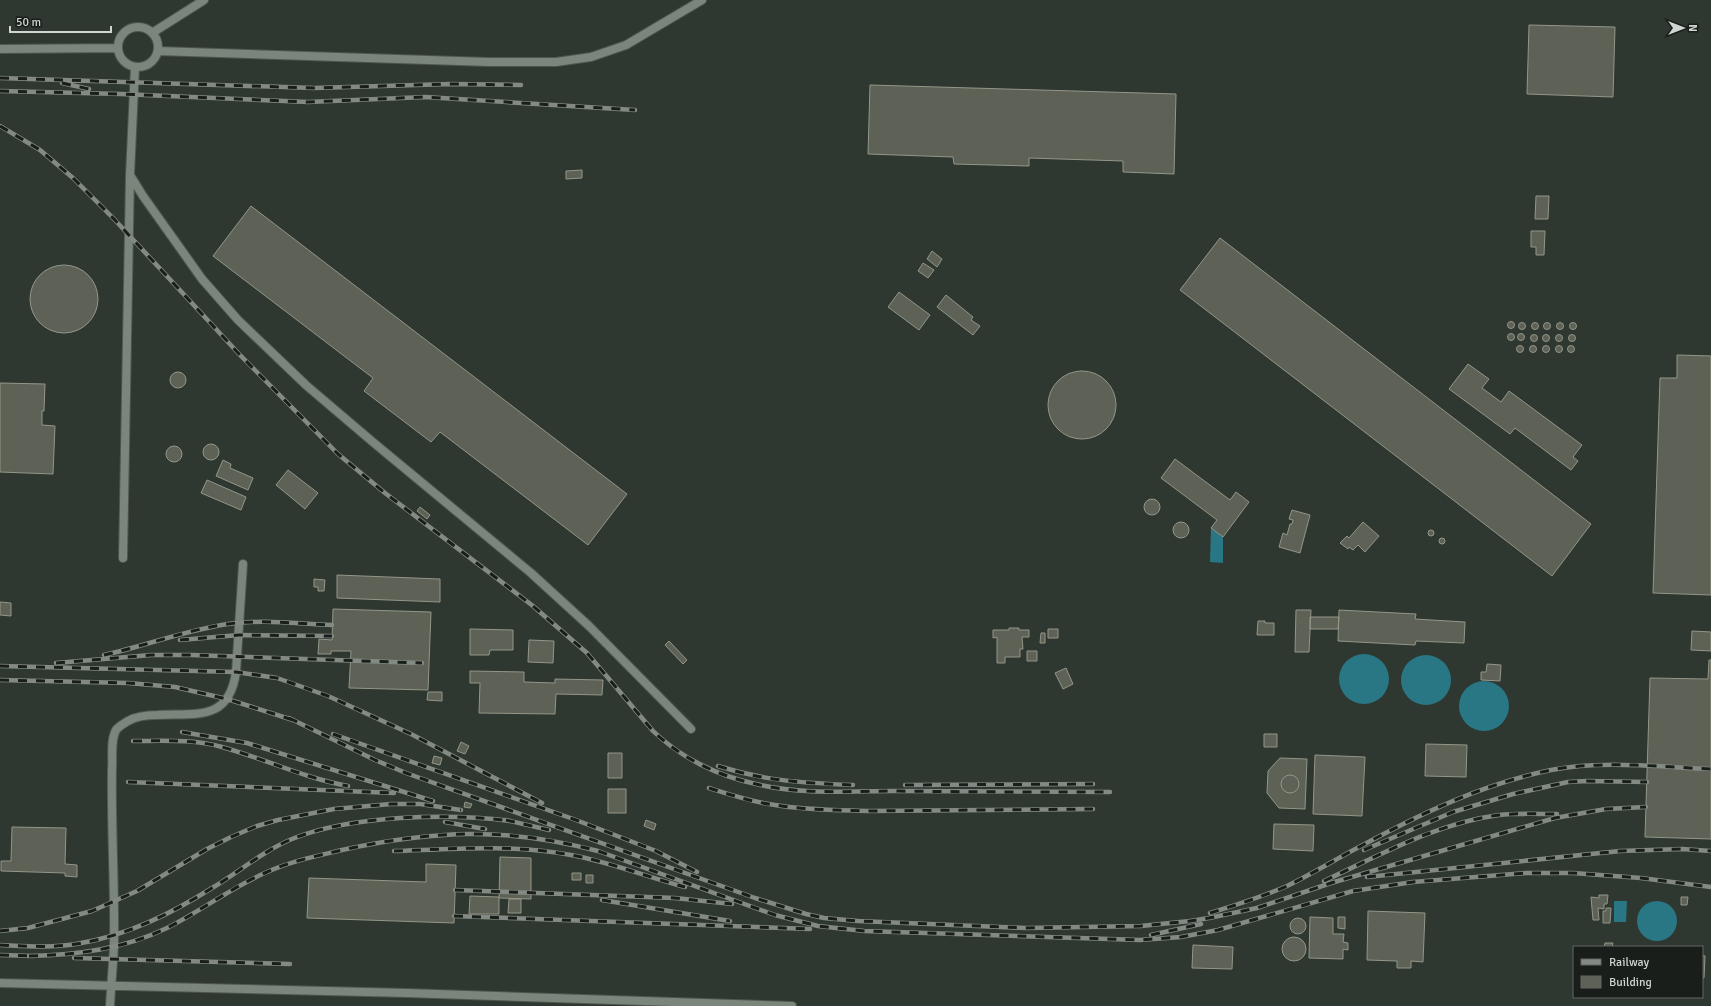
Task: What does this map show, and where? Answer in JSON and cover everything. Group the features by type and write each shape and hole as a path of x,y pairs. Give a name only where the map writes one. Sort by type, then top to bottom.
{"lane":[{"path":"152,33 204,0"},
{"path":"158,51 481,62 556,62 591,57 626,45 702,0"},
{"path":"134,27 141,27 152,33 157,42 158,51 153,61 148,65 135,67 123,60 119,54 118,48 122,34 134,27"},
{"path":"0,49 118,48"},
{"path":"123,558 130,175 135,67"},
{"path":"130,175 143,196 202,279 254,335 308,386 374,443 531,573 589,626 691,729"},
{"path":"110,1006 114,947 113,740 119,727 132,718 145,715 206,713 219,707 227,699 234,682 236,672 243,564"},
{"path":"0,983 668,1004 792,1006"}],"water":[{"path":"1211,528 1223,537 1223,563 1210,562"},
{"path":"1364,654 1374,656 1382,661 1387,669 1389,679 1387,689 1382,697 1374,702 1364,704 1354,702 1346,697 1341,689 1339,679 1341,669 1346,661 1354,656"},
{"path":"1426,655 1436,657 1444,662 1449,670 1451,680 1449,690 1444,698 1436,703 1426,705 1416,703 1408,698 1403,690 1401,680 1403,670 1408,662 1416,657"},
{"path":"1479,681 1489,681 1502,688 1509,701 1509,711 1502,724 1489,731 1479,731 1470,727 1463,720 1459,711 1459,701 1463,692 1470,685"},
{"path":"1614,901 1627,901 1626,922 1614,922"},
{"path":"1661,901 1668,904 1674,910 1677,921 1676,929 1668,938 1661,941 1653,941 1646,938 1638,929 1637,917 1640,910 1649,902"}],"building":[{"path":"1529,25 1615,27 1613,97 1527,94"},
{"path":"870,85 1176,94 1174,174 1123,172 1123,161 1029,158 1029,166 954,164 953,157 868,154"},
{"path":"582,170 582,178 566,179 566,171"},
{"path":"1536,196 1549,196 1548,219 1535,219"},
{"path":"251,206 627,494 588,545 440,432 431,442 364,391 373,378 213,256"},
{"path":"1531,231 1545,231 1544,255 1536,255 1536,247 1531,247"},
{"path":"1220,238 1591,524 1552,576 1180,290"},
{"path":"932,251 942,259 937,267 927,259"},
{"path":"923,263 934,270 928,278 918,271"},
{"path":"57,265 71,265 83,270 93,280 98,292 98,306 93,318 83,328 71,333 57,333 45,328 35,318 30,306 30,292 35,280 45,270"},
{"path":"899,292 930,315 919,330 888,307"},
{"path":"946,295 973,317 971,320 980,326 973,335 937,307"},
{"path":"1511,322 1514,325 1511,328 1508,325"},
{"path":"1522,323 1525,326 1522,329 1519,326"},
{"path":"1535,323 1538,326 1535,329 1532,326"},
{"path":"1547,323 1550,326 1547,329 1544,326"},
{"path":"1560,323 1563,326 1560,329 1557,326"},
{"path":"1573,323 1576,326 1573,329 1570,326"},
{"path":"1511,334 1514,337 1511,340 1508,337"},
{"path":"1521,334 1524,337 1521,340 1518,337"},
{"path":"1534,335 1537,338 1534,341 1531,338"},
{"path":"1546,335 1549,338 1546,341 1543,338"},
{"path":"1559,335 1562,338 1559,341 1556,338"},
{"path":"1572,335 1575,338 1572,341 1569,338"},
{"path":"1520,346 1523,349 1520,352 1517,349"},
{"path":"1533,346 1536,349 1533,352 1530,349"},
{"path":"1546,346 1549,349 1546,352 1543,349"},
{"path":"1559,346 1562,349 1559,352 1556,349"},
{"path":"1571,346 1574,349 1571,352 1568,349"},
{"path":"1677,355 1711,356 1711,595 1653,593 1660,378 1677,378"},
{"path":"1468,364 1489,379 1482,388 1501,402 1509,391 1582,445 1573,457 1578,461 1571,470 1515,428 1510,434 1449,389"},
{"path":"1075,371 1089,371 1101,377 1110,386 1116,398 1114,418 1106,429 1095,437 1089,439 1075,439 1069,437 1058,429 1050,418 1048,412 1048,398 1050,392 1058,381 1069,373"},
{"path":"175,372 181,372 186,377 184,386 181,388 175,388 170,383 170,377"},
{"path":"0,383 45,384 42,425 55,426 53,474 0,472"},
{"path":"208,444 214,444 219,449 217,458 214,460 208,460 203,455 203,449"},
{"path":"171,446 177,446 182,451 180,460 177,462 171,462 166,457 166,451"},
{"path":"1175,459 1230,500 1236,492 1249,502 1223,537 1211,528 1217,520 1161,478"},
{"path":"223,460 231,464 230,468 253,478 248,490 216,476"},
{"path":"288,470 318,493 305,509 276,485"},
{"path":"207,480 246,497 241,510 201,493"},
{"path":"1152,499 1159,504 1160,507 1155,514 1152,515 1145,510 1144,507 1149,500"},
{"path":"420,507 430,515 427,519 417,511"},
{"path":"1292,510 1310,515 1300,553 1279,547 1283,533 1287,535 1290,524 1292,524 1293,520 1289,519"},
{"path":"1181,522 1188,527 1189,530 1184,537 1181,538 1174,533 1173,530 1178,523"},
{"path":"1363,522 1379,536 1365,552 1358,545 1353,550 1349,547 1348,549 1340,543 1347,536 1349,538"},
{"path":"1431,530 1434,533 1431,536 1428,533"},
{"path":"1442,538 1445,541 1442,544 1439,541"},
{"path":"337,575 440,579 440,602 337,598"},
{"path":"314,579 325,580 324,591 318,591 318,587 314,587"},
{"path":"0,602 11,603 11,616 0,615"},
{"path":"333,609 431,612 428,690 349,688 351,651 331,651 331,654 318,654 319,639 332,640"},
{"path":"1296,610 1311,610 1309,652 1295,652"},
{"path":"1339,610 1416,614 1415,619 1465,622 1464,643 1416,641 1415,645 1338,641"},
{"path":"1310,617 1339,617 1338,629 1310,629"},
{"path":"1258,621 1274,623 1274,635 1257,635"},
{"path":"1009,628 1029,630 1029,637 1022,637 1023,649 1020,649 1020,657 1005,657 1005,663 997,663 997,637 993,638 993,630 1009,630"},
{"path":"470,629 513,630 513,650 490,650 489,655 470,655"},
{"path":"1048,629 1058,629 1058,638 1048,638"},
{"path":"1692,631 1711,632 1711,651 1691,650"},
{"path":"1041,633 1045,633 1045,643 1040,643"},
{"path":"529,640 554,641 553,663 528,662"},
{"path":"669,641 687,660 683,664 665,645"},
{"path":"1027,651 1037,651 1037,661 1027,661"},
{"path":"1709,660 1711,660 1711,839 1645,837 1650,678 1708,679"},
{"path":"1487,664 1501,665 1500,681 1481,680 1481,672 1486,672"},
{"path":"1066,668 1073,684 1063,689 1055,673"},
{"path":"470,671 524,672 524,682 555,683 555,679 603,680 602,695 556,694 555,714 479,713 480,683 470,683"},
{"path":"428,692 442,692 442,701 427,700"},
{"path":"1264,734 1277,734 1277,747 1264,747"},
{"path":"461,742 469,746 465,754 457,751"},
{"path":"1426,744 1467,745 1466,777 1425,776"},
{"path":"608,753 622,753 622,778 608,778"},
{"path":"1315,755 1365,757 1362,816 1313,814"},
{"path":"434,756 442,758 440,765 432,763"},
{"path":"1280,758 1307,759 1305,809 1279,808 1267,793 1268,771"},
{"path":"1286,775 1294,775 1299,780 1297,791 1294,793 1286,793 1281,788 1281,780"},
{"path":"608,789 626,789 626,813 608,813"},
{"path":"465,802 472,804 470,808 464,807"},
{"path":"646,820 656,824 654,830 644,826"},
{"path":"1274,824 1314,825 1313,851 1273,849"},
{"path":"12,827 66,828 65,864 77,865 77,877 65,876 65,873 1,871 1,861 11,861"},
{"path":"500,857 531,858 531,899 499,898"},
{"path":"426,864 456,865 454,923 307,918 309,878 426,882"},
{"path":"572,873 581,873 581,880 572,880"},
{"path":"586,875 593,875 593,883 586,883"},
{"path":"1599,895 1608,895 1607,904 1604,904 1604,909 1598,908 1599,920 1593,920 1591,897 1599,898"},
{"path":"470,896 499,897 499,914 469,914"},
{"path":"1681,897 1688,897 1687,905 1681,905"},
{"path":"509,899 521,899 521,913 508,913"},
{"path":"1606,908 1611,908 1610,923 1603,923 1603,911 1606,911"},
{"path":"1368,911 1425,913 1423,962 1411,961 1411,968 1397,968 1397,961 1367,960"},
{"path":"1310,917 1333,918 1333,934 1344,934 1343,942 1348,943 1348,950 1343,949 1343,959 1309,958"},
{"path":"1338,917 1345,917 1345,929 1338,928"},
{"path":"1295,918 1301,918 1306,923 1304,932 1301,934 1295,934 1290,929 1290,923"},
{"path":"1294,937 1299,938 1305,944 1305,954 1299,960 1294,961 1289,960 1283,954 1282,949 1283,944 1289,938"},
{"path":"1605,943 1613,943 1612,946 1604,946"},
{"path":"1193,945 1233,947 1232,969 1192,968"},
{"path":"1703,955 1705,956 1703,978"}],"railway":[{"path":"0,78 314,88 451,84 521,85"},
{"path":"62,83 89,89"},
{"path":"0,91 121,94 308,102 425,97 635,110"},
{"path":"0,126 40,150 73,178 114,219 240,355 338,454 385,493 533,606 587,653 653,731 688,758 714,771 742,781 790,790 826,792 1110,792"},
{"path":"104,655 181,634 228,624 267,622 332,625"},
{"path":"180,640 239,635 332,636"},
{"path":"56,663 151,655 192,655 422,663"},
{"path":"0,666 236,672 277,678 328,696 411,734 542,803"},
{"path":"0,680 128,683 175,687 227,699 293,720"},
{"path":"289,718 375,760 406,773 755,898 806,914 824,918 858,921 1026,928 1141,926 1190,921 1257,908 1331,883 1555,818 1606,809 1646,807"},
{"path":"182,732 247,743 433,801"},
{"path":"333,734 576,820 656,851 697,872"},
{"path":"133,741 178,741 211,744 332,783 348,786"},
{"path":"1210,913 1287,886 1407,822 1477,791 1501,783 1551,770 1591,765 1631,765 1711,769"},
{"path":"718,766 768,778 853,785"},
{"path":"128,782 394,793"},
{"path":"1364,850 1453,812 1513,794 1568,782 1647,782"},
{"path":"905,785 1093,784"},
{"path":"709,788 766,804 821,810 1093,809"},
{"path":"0,931 28,928 92,911 137,891 207,849 231,837 257,826 278,820 334,809 391,804 420,804 461,810"},
{"path":"1324,881 1409,841 1453,825 1499,815 1557,814"},
{"path":"0,945 57,946 76,944 112,936 130,930 196,898 281,844 316,831 342,825 400,818 459,817 511,821"},
{"path":"506,820 549,830"},
{"path":"445,822 485,829"},
{"path":"29,956 100,950 134,941 167,928 254,878 276,868 314,857 376,843 439,835 501,835 565,843 598,851 775,915 818,926 864,931 1140,940 1181,937 1218,930 1353,891 1413,882 1527,873 1573,873 1641,878 1711,887"},
{"path":"394,851 460,848 527,849 586,858 685,887"},
{"path":"1367,877 1620,851 1682,849 1711,851"},
{"path":"455,890 675,898 732,904"},
{"path":"602,900 730,921"},
{"path":"454,916 810,929"},
{"path":"1151,935 1201,924"},
{"path":"0,955 34,956"},
{"path":"74,958 290,964"}]}
